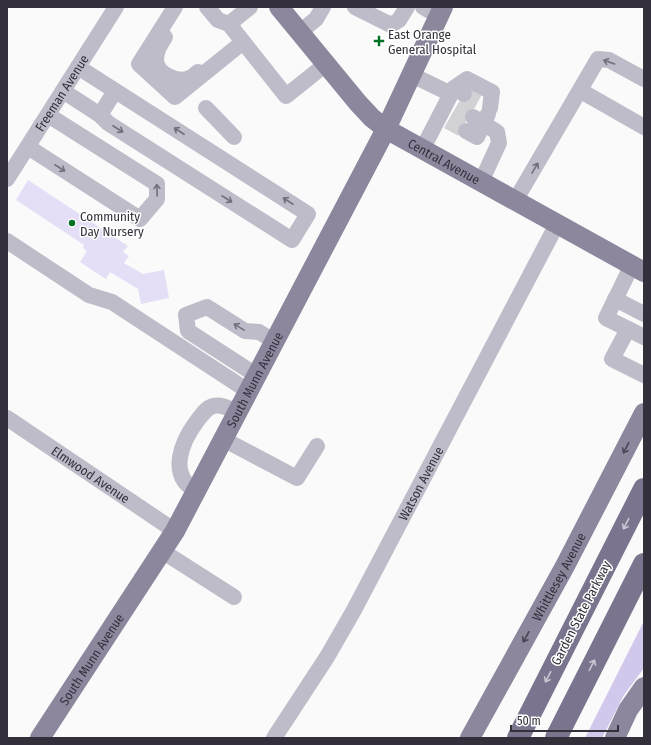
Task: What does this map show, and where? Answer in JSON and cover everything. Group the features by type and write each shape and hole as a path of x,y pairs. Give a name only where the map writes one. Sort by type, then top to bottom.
{"highway":[{"name":"Garden State Parkway","path":"518,738 644,489"},
{"path":"556,738 644,564"}],"main road":[{"name":"Central Avenue","path":"278,7 372,118 386,129 423,148 481,182 610,253 640,265"},
{"name":"South Munn Avenue","path":"40,738 175,531 223,439 228,409 252,383 386,129 412,75 435,10"},
{"name":"Whittlesey Avenue","path":"470,738 565,566 644,414"},
{"path":"615,738 628,710 644,687"}],"street":[{"name":"Freeman Avenue","path":"7,179 11,163 28,147 116,7"},
{"path":"176,7 139,64 175,97 240,45"},
{"path":"183,7 157,49 156,62 164,74 180,80 189,79 227,49 240,45"},
{"path":"207,7 218,20 229,24 240,45 286,96 326,64"},
{"path":"229,24 250,7"},
{"path":"300,32 316,19 323,7"},
{"path":"355,7 391,25 399,20 407,7"},
{"path":"515,201 581,91 598,59 609,60 644,79"},
{"path":"63,91 100,115 108,123 292,240 308,214 78,67"},
{"path":"412,75 451,103"},
{"path":"423,148 467,80 492,92 482,112 477,137 466,131"},
{"path":"100,115 115,90"},
{"path":"581,91 644,127"},
{"path":"206,108 234,137"},
{"path":"481,182 500,143 497,132 482,112"},
{"path":"28,147 140,219 157,199 157,184 48,115"},
{"name":"Watson Avenue","path":"274,738 327,657 354,610 557,224"},
{"path":"7,241 89,294 112,302 252,383"},
{"path":"640,265 616,299 606,318 644,337"},
{"path":"616,299 644,314"},
{"path":"252,383 188,330 186,315 207,307 245,331 259,332 274,341"},
{"path":"628,329 612,359 642,370"},
{"path":"196,491 187,486 181,476 180,471 182,449 187,434 205,411 213,406 228,409"},
{"name":"Elmwood Avenue","path":"7,418 175,531"},
{"path":"223,439 297,478 317,446"},
{"path":"162,551 234,597"}],"shaded area":[{"path":"644,621 644,668 624,695 602,738 585,738"}],"building":[{"name":"Community Day Nursery","path":"28,180 128,246 123,252 129,256 124,263 143,274 164,270 169,298 141,304 138,289 110,272 106,279 80,262 87,251 83,248 84,245 16,200"}],"tunnel":[{"path":"464,94 481,103"},
{"path":"456,107 473,117"},
{"path":"448,121 466,131"}],"place":[{"name":"East Orange General Hospital","path":"379,41"},
{"name":"Community Day Nursery","path":"72,223"}]}
